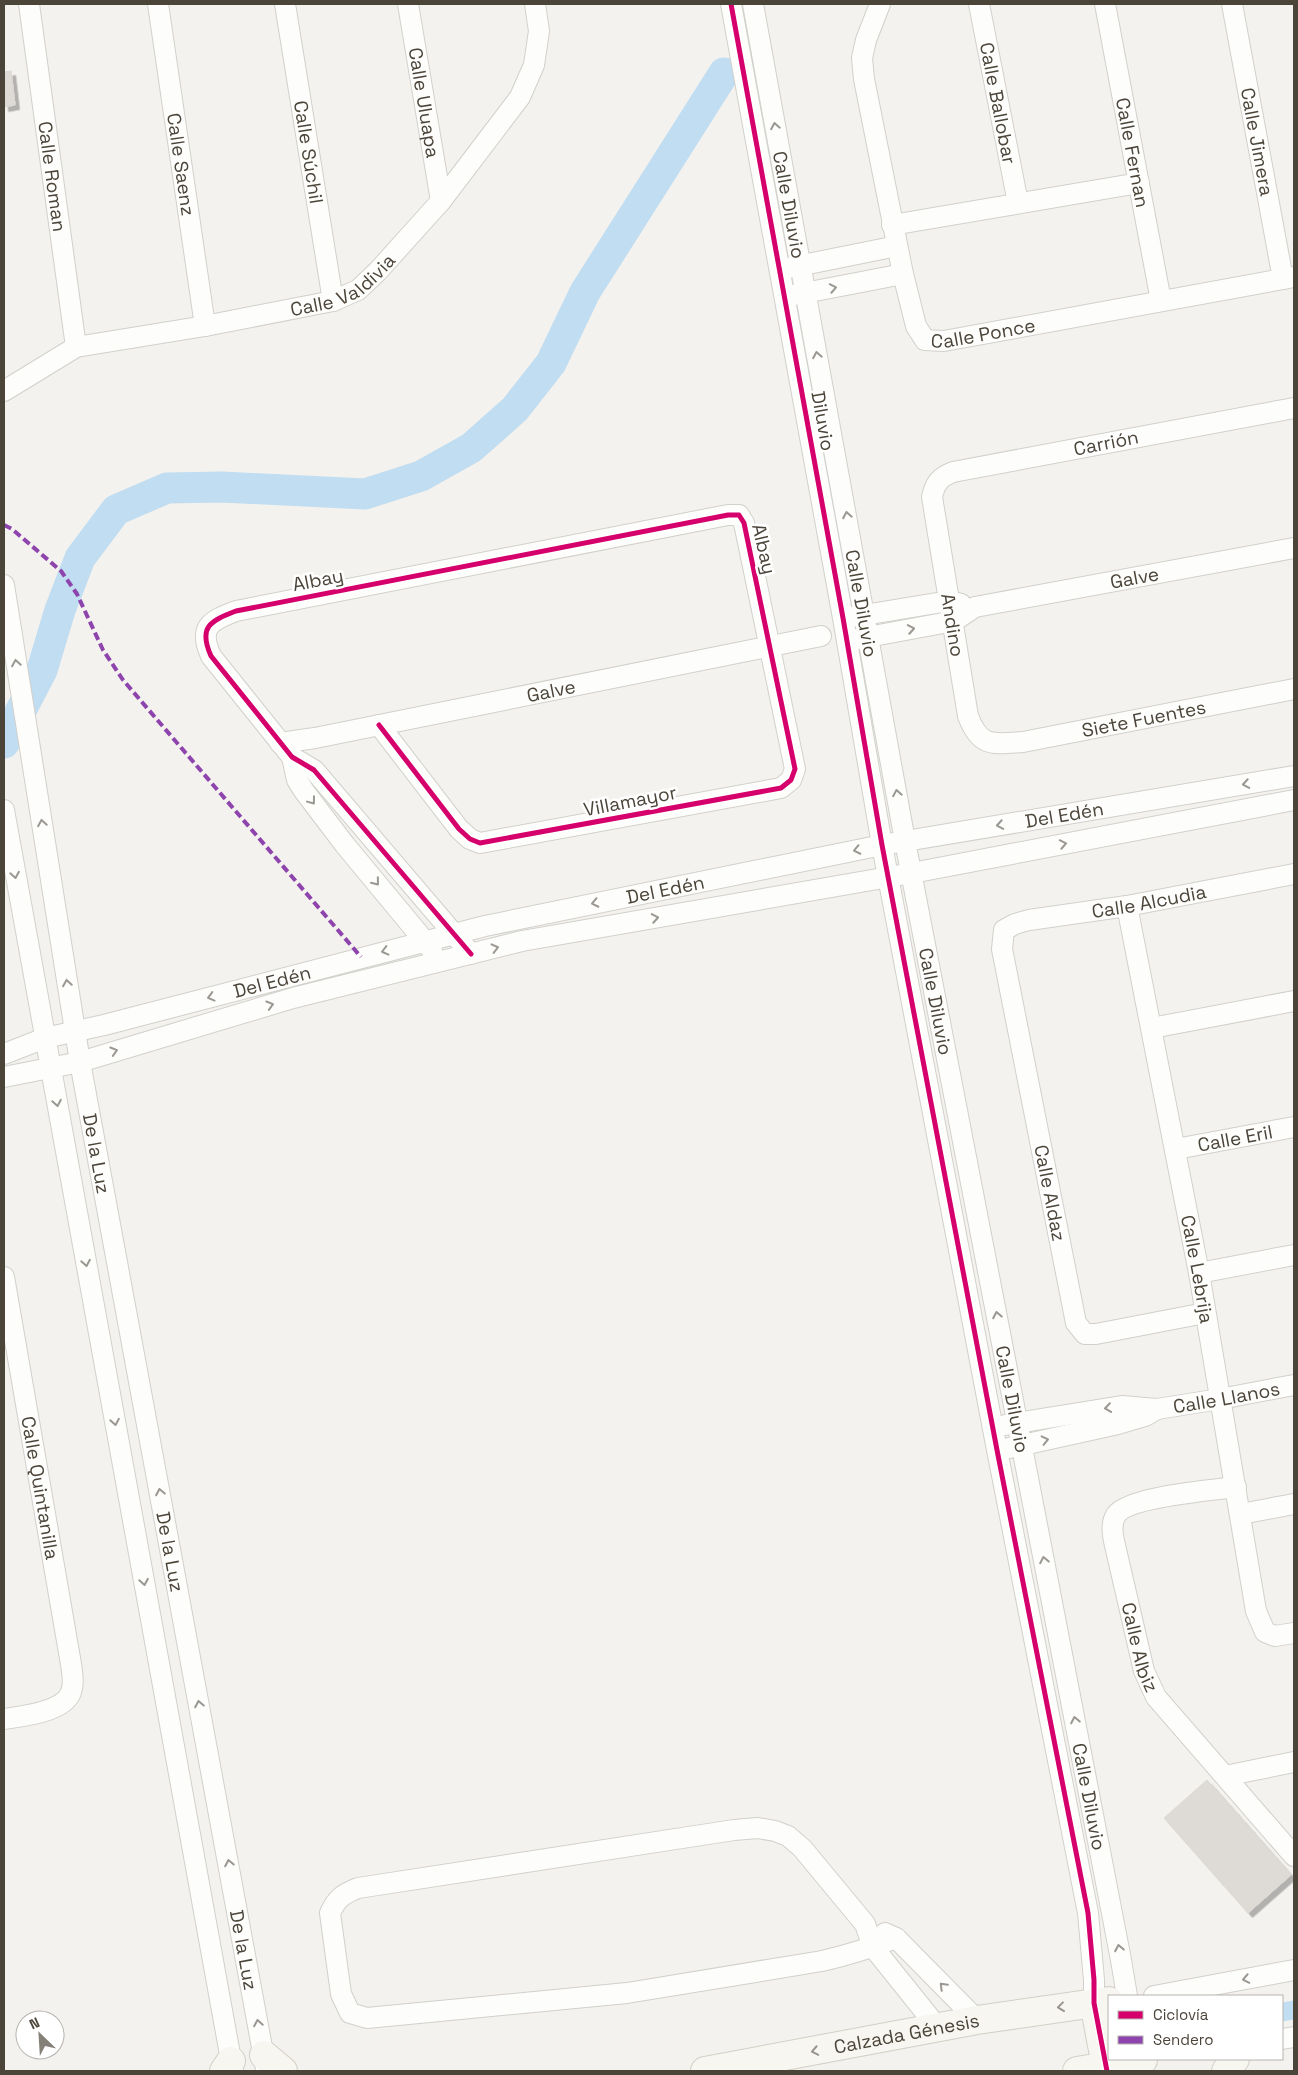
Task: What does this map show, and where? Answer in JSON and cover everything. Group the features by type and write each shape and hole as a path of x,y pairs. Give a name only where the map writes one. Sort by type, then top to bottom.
{"street":[{"name":"Calle Roman","path":"29,4 76,348"},
{"name":"Calle Saenz","path":"158,4 205,326"},
{"name":"Calle Súchil","path":"284,4 333,301"},
{"name":"Calle Uluapa","path":"408,4 441,201"},
{"name":"Calle Valdivia","path":"4,390 76,348 205,326 333,301 358,290 378,271 441,201 520,97 534,65 539,31 535,4"},
{"name":"Diluvio","path":"732,4 847,640 882,845 997,1450 1088,1913 1094,1980 1101,2002"},
{"name":"Calle Diluvio","path":"753,4 905,841 1121,1960 1126,1995"},
{"name":"Calle Ponce","path":"880,4 866,40 862,58 864,79 903,274 916,326 925,340 944,341 1289,278"},
{"name":"Calle Ballobar","path":"979,4 1018,204"},
{"name":"Calle Fernan","path":"1105,4 1161,301"},
{"name":"Calle Jimera","path":"1232,4 1289,278"},
{"path":"892,225 1139,183"},
{"path":"780,270 897,246"},
{"path":"785,297 903,274"},
{"name":"Carrión","path":"932,496 935,485 939,480 953,472 1294,408"},
{"name":"Andino","path":"932,496 954,621 968,716 977,734 992,744"},
{"name":"Albay","path":"471,954 314,770 286,750 211,656 206,644 206,630 209,624 220,617 236,611 728,515 739,516 744,523 768,640"},
{"name":"Galve","path":"975,607 1294,548"},
{"name":"De la Luz","path":"4,585 80,1062 271,2066"},
{"path":"843,618 949,601 975,607"},
{"path":"847,640 954,621 975,607"},
{"name":"Galve","path":"286,750 379,725 768,640 820,636"},
{"name":"Villamayor","path":"379,725 460,829 470,839 480,843 781,788 791,780 795,768 768,640"},
{"name":"Siete Fuentes","path":"992,744 1023,742 1294,689"},
{"name":"Albay","path":"286,750 297,780 304,791 441,961"},
{"name":"Del Edén","path":"4,1054 45,1038 75,1032 485,926 882,845 1294,776"},
{"name":"Del Edén","path":"4,1078 80,1062 294,998 522,942 912,873 1294,800"},
{"name":"De la Luz","path":"4,810 229,2068"},
{"name":"Calle Alcudia","path":"1004,930 1029,920 1127,906 1294,874"},
{"name":"Calle Lebrija","path":"1127,906 1199,1273 1256,1611 1266,1632 1275,1636 1294,1633"},
{"name":"Calle Aldaz","path":"1004,930 1002,949 1076,1322 1085,1334 1096,1334 1205,1313"},
{"path":"1152,1028 1294,1001"},
{"name":"Calle Eril","path":"1176,1149 1294,1127"},
{"path":"1199,1273 1294,1255"},
{"name":"Calle Quintanilla","path":"4,1277 71,1664 72,1688 69,1697 58,1706 37,1713 4,1719"},
{"name":"Calle Llanos","path":"1157,1409 1220,1400 1294,1385"},
{"path":"993,1426 1122,1406 1157,1409"},
{"path":"997,1450 1118,1424 1145,1416 1157,1409"},
{"name":"Calle Albiz","path":"1236,1487 1134,1503 1124,1507 1116,1514 1112,1531 1144,1671 1149,1685 1156,1697 1294,1856"},
{"path":"1241,1514 1294,1504"},
{"path":"1225,1776 1294,1762"},
{"path":"896,1938 873,1947 822,1961 627,1993 367,2018 350,2013 341,1994 330,1913 335,1901 346,1893 358,1888 734,1830 758,1828 775,1831 788,1836 802,1848 865,1924 873,1947 938,2028"},
{"path":"865,1924 896,1938 977,2020"},
{"path":"1159,1995 1294,1970"},
{"path":"1101,2002 1107,2069"},
{"name":"Calzada Génesis","path":"705,2071 977,2020 1101,2002"},
{"path":"1226,2071 1234,2060"},
{"path":"1077,2071 1107,2069 1149,2062"}],"building":[{"path":"11,71 15,105 4,107 4,72"},
{"path":"1207,1780 1291,1875 1248,1913 1164,1818"}],"waterway":[{"path":"4,743 42,670 60,610 80,558 116,510 167,488 222,487 365,494 421,476 471,448 515,409 551,363 585,292 724,73"},
{"path":"1283,2012 1294,2010"}],"marked path":[{"path":"4,525 12,529 61,571 77,594 103,650 123,680 361,957"}],"cycle path":[{"path":"731,4 843,618 882,845 997,1450 1088,1913 1094,1980 1094,2003 1107,2071"},
{"path":"379,725 459,829 470,839 480,843 781,788 791,780 795,769 744,523 739,515 728,515 236,611 219,618 209,626 206,638 211,656 292,757 314,770 471,954"}]}
